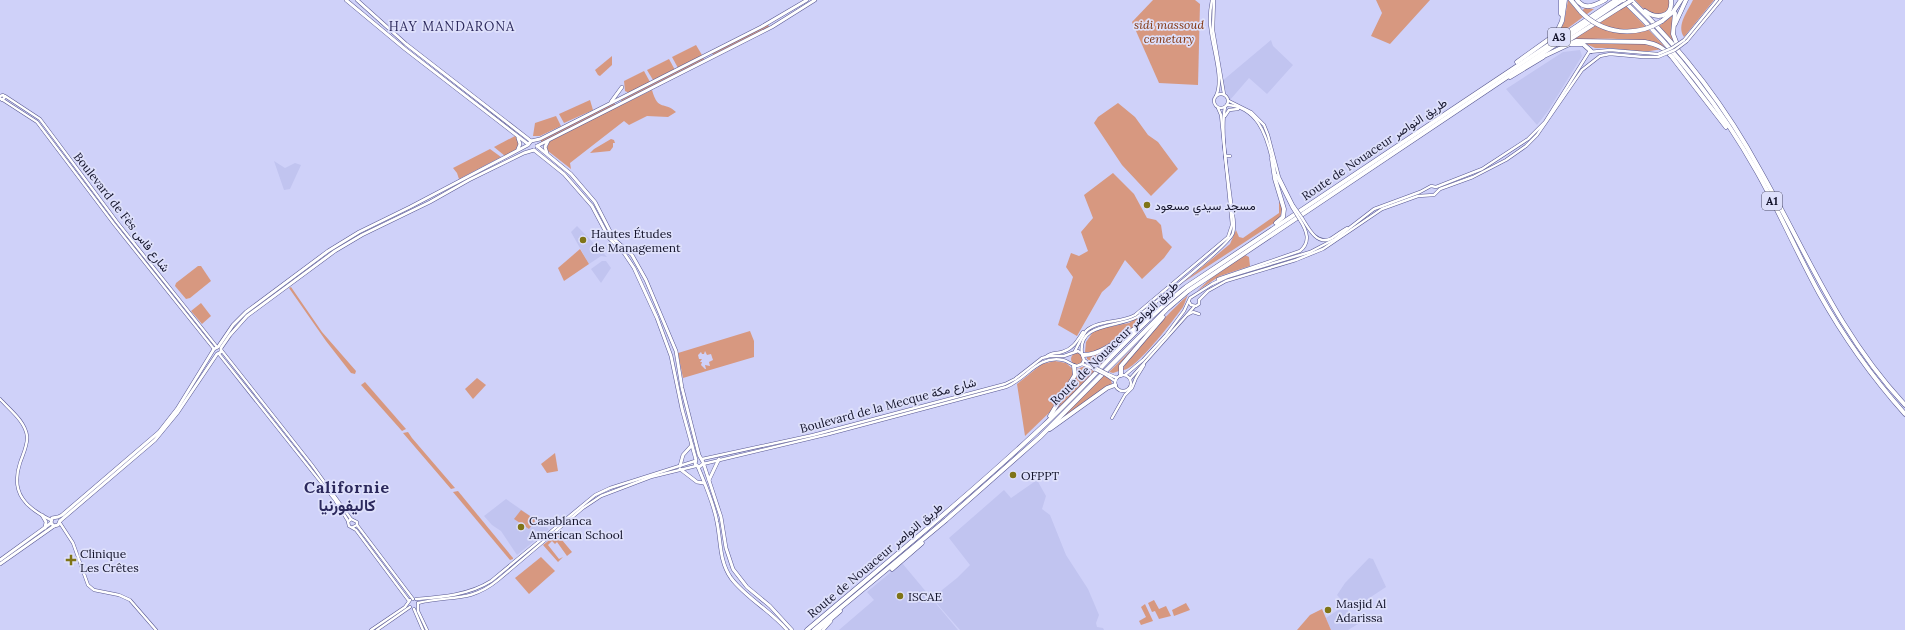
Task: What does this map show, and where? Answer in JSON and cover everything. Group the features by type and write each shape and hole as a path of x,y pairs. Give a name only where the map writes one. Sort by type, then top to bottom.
{"highway":[{"path":"1548,40 1560,23 1561,0"},
{"path":"1506,72 1513,65 1554,35 1561,24 1565,0"},
{"path":"1571,0 1581,12 1599,26 1618,32 1641,30 1662,21 1672,12 1681,0"},
{"path":"1577,0 1582,5 1589,7 1605,0"},
{"name":"A3","path":"1501,78 1506,72 1623,0"},
{"name":"A1","path":"1623,0 1680,60 1707,95 1736,137 1768,192 1813,281 1834,318 1870,371 1905,414"},
{"path":"1501,78 1520,72 1616,3 1631,0"},
{"name":"A1","path":"1631,0 1668,40 1699,77 1732,122 1760,168 1839,319 1865,358 1905,405"},
{"path":"1683,53 1676,39 1675,29 1686,0"},
{"path":"1637,7 1652,16 1661,16 1670,10 1673,2"},
{"name":"A3","path":"1501,78 1616,3"},
{"path":"1675,13 1674,37 1683,53 1726,111 1754,154 1760,168"},
{"path":"1542,57 1563,46 1580,40 1645,42 1660,46 1672,57 1731,135 1736,137"},
{"path":"1563,46 1580,44 1587,46 1592,52"},
{"name":"Route de Nouaceur طريق النواصر","path":"807,630 976,487 1044,425 1150,319 1190,284 1501,78"},
{"name":"Route de Nouaceur طريق النواصر","path":"814,630 936,528 1040,437 1167,309 1200,282 1501,78"},
{"path":"1264,234 1281,220 1284,213 1284,207 1275,179 1272,159"},
{"path":"1123,375 1122,366 1164,315 1167,309"},
{"path":"1083,356 1092,354 1122,338 1150,319"},
{"path":"1044,425 1074,376 1072,364"},
{"path":"1040,437 1116,381"},
{"path":"818,630 916,549 936,528"}],"main road":[{"path":"346,0 365,14 405,49 518,136 537,146 570,174 595,202 614,239 632,255 652,291 676,351 682,388 701,459 721,517 726,548 733,569 747,587 773,609 792,630"},
{"path":"357,0 406,44 530,143 532,150 564,174 592,206 609,238 624,253 634,268 657,318 671,356 695,461 717,522 720,552 728,572 742,590 772,614 787,630"},
{"path":"0,560 56,522 159,432 177,409 233,325 246,312 328,251 359,232 410,207 530,143 767,24 807,0"},
{"path":"0,564 56,522 160,434 178,412 218,354 218,349 247,316 343,246 772,27 815,0"},
{"path":"1213,0 1213,30 1224,94 1229,101 1251,112 1264,125 1279,177 1292,206"},
{"path":"1046,357 1049,354 1061,353 1071,348 1084,332 1090,328 1101,324 1121,321 1135,315 1228,237 1232,225 1221,115 1214,102 1219,89 1210,26 1213,0"},
{"path":"1686,40 1717,0"},
{"path":"1090,328 1084,334 1075,351 1069,358 1072,364 1082,364 1093,367 1107,374 1116,381 1119,390 1125,390 1130,385 1130,379 1194,307 1198,305 1199,300 1208,291 1226,281 1296,260 1323,249 1382,209 1411,198 1429,194 1434,195 1437,191 1490,169 1531,142 1544,128 1582,70 1597,58 1610,54 1644,57 1671,52 1686,40 1721,0"},
{"path":"1212,284 1227,277 1310,252 1332,241 1378,207 1431,186 1436,187 1482,169 1528,140 1545,122 1586,56 1592,52 1613,50 1658,55"},
{"path":"1592,52 1597,58"},
{"path":"1586,56 1587,60 1592,62"},
{"path":"610,104 621,88 629,94"},
{"path":"1216,96 1224,94"},
{"name":"Boulevard de Fès شارع فاس","path":"2,96 40,119 112,216 312,465 351,519"},
{"path":"1082,364 1084,340 1091,331 1098,327 1123,323 1137,317 1230,240 1234,231 1234,224 1226,156 1224,120 1226,106 1229,101"},
{"path":"1218,108 1226,106 1242,109 1253,117 1262,128 1280,185 1292,206 1314,236 1323,240 1330,239 1349,228"},
{"path":"1224,120 1229,110 1242,109"},
{"path":"517,150 520,144 518,136"},
{"path":"549,140 545,147 549,156"},
{"path":"1436,187 1437,191"},
{"path":"1428,188 1429,194"},
{"path":"1116,381 1143,360 1166,335 1184,311 1192,297 1227,275 1300,251 1307,238 1301,219"},
{"path":"1195,296 1199,300"},
{"path":"1189,301 1194,307"},
{"path":"1184,318 1193,312 1199,314"},
{"path":"218,349 218,354 335,500 348,521 349,526 354,527 411,602 418,603 462,598 483,590 596,499 627,485 701,459"},
{"path":"1075,351 1083,356 1093,367"},
{"name":"Boulevard de la Mecque شارع مكة","path":"701,459 813,435 1005,384 1015,379 1038,360 1046,357 1063,357 1071,354"},
{"name":"Boulevard de la Mecque شارع مكة","path":"703,464 829,434 1006,387 1019,380 1037,364 1045,360 1062,360 1072,364"},
{"path":"1112,418 1125,396 1132,388 1144,364"},
{"path":"1123,375 1130,379"},
{"path":"0,399 20,422 27,437 26,446 17,474 20,495 27,506 56,522 67,532 76,551 88,585 94,590 119,595 130,600 156,630"},
{"path":"680,467 683,455 692,445"},
{"path":"709,480 719,459"},
{"path":"371,630 411,602 462,594 482,587 595,495 610,488 680,467 697,466 703,464"},
{"path":"680,467 697,482 704,483"},
{"path":"42,515 46,522 45,529"},
{"path":"348,521 351,519 356,520 357,525 411,602 423,630"},
{"path":"377,630 411,602"},
{"path":"418,603 417,607 427,630"},
{"path":"823,630 833,618"}],"shaded area":[{"path":"1271,40 1273,46 1293,65 1267,94 1249,78 1230,100 1221,82"},
{"path":"1580,50 1582,56 1548,111 1537,125 1506,89 1563,52"},
{"path":"274,161 285,168 295,163 301,165 290,189 284,190"},
{"name":"Hautes Études de Management","path":"577,226 607,257 601,256 589,264 571,232"},
{"name":"Hautes Études de Management","path":"602,261 606,261 611,268 601,283 591,269"},
{"path":"1037,480 1046,496 1042,509 1050,515 1066,555 1088,589 1099,615 1096,623 1097,627 1103,628 1104,630 960,630 932,598 957,578 970,565 949,538 1004,490 1011,498"},
{"name":"Casablanca American School","path":"506,499 549,529 517,555 501,531 492,525 484,516"},
{"path":"1369,558 1373,559 1386,587 1351,610 1337,595 1345,583"},
{"name":"ISCAE","path":"902,563 958,630 839,630 874,600 867,592"},
{"path":"1344,606 1358,622 1358,624 1348,630 1331,630 1326,618"}],"green space":[{"name":"sidi massoud cemetary","path":"1153,0 1195,0 1200,4 1198,85 1159,83 1132,22"},
{"path":"1376,0 1430,0 1390,44 1371,36 1382,13"},
{"path":"1568,0 1579,13 1585,8 1594,9 1553,39 1564,23"},
{"path":"1635,0 1670,0 1671,4 1666,13 1652,14 1645,10"},
{"path":"1693,0 1714,0 1684,37 1681,28 1682,23"},
{"path":"1626,6 1666,48 1645,42 1616,39 1587,39 1565,43"},
{"path":"1673,15 1675,44 1659,26"},
{"path":"768,24 769,27 713,55 712,53"},
{"path":"1582,42 1648,44 1663,49 1643,52 1610,48 1595,48"},
{"path":"696,45 702,55 678,68 672,57"},
{"path":"612,56 612,65 600,76 598,75 595,70"},
{"path":"703,58 705,60 622,102 621,100"},
{"path":"669,59 675,70 653,80 647,70"},
{"path":"644,71 650,82 629,93 625,91 624,81"},
{"path":"652,90 654,97 659,104 676,112 668,117 647,116 629,125 624,121 570,163 571,169 548,151 547,148 550,140"},
{"path":"590,100 593,110 564,123 559,114"},
{"path":"614,103 616,105 541,143 541,140"},
{"path":"1118,103 1135,117 1148,135 1158,142 1178,169 1151,196 1122,165 1094,123 1098,117"},
{"path":"556,116 561,126 540,136 533,136 535,123"},
{"path":"515,136 520,142 517,149 505,156 494,147"},
{"path":"611,139 614,140 615,143 613,143 613,147 610,151 590,153 594,149"},
{"path":"490,149 501,157 459,179 453,168"},
{"path":"1113,173 1134,194 1147,218 1156,220 1161,225 1163,238 1172,247 1164,258 1142,279 1125,260 1110,285 1102,292 1077,336 1058,325 1073,277 1066,267 1071,253 1079,256 1088,251 1081,232 1093,218 1084,195"},
{"path":"1279,202 1282,206 1282,211 1277,221 1184,282 1230,244 1236,230 1239,237 1243,238 1279,213"},
{"path":"580,249 589,264 564,281 558,268"},
{"path":"1245,255 1249,257 1250,266 1220,276 1197,291 1210,279"},
{"path":"198,266 201,266 211,281 190,298 186,299 175,286 176,283"},
{"path":"291,287 322,332 356,371 355,374 351,373 326,341 289,288"},
{"path":"1188,295 1183,307 1154,343 1136,362 1129,368 1123,370 1126,363 1141,343"},
{"path":"201,303 211,316 202,324 191,311"},
{"path":"1151,308 1154,311 1124,335 1091,353 1085,352 1086,342 1093,332 1098,329 1129,323"},
{"path":"750,331 754,341 754,357 683,378 678,353","holes":["705,351 707,355 711,354 713,360 709,362 710,366 705,365 705,369 701,365 702,362 700,362 702,359 699,359 698,355 701,352 704,354"]},
{"path":"1143,338 1119,371 1113,373 1109,372"},
{"path":"1124,340 1100,367 1087,359 1087,357"},
{"path":"1077,353 1081,355 1083,359 1081,363 1077,365 1073,363 1071,359 1073,355"},
{"path":"1055,361 1066,363 1073,369 1073,374 1054,408 1025,436 1017,384 1042,364"},
{"path":"1085,366 1096,371 1056,410 1076,375 1077,369"},
{"path":"1104,375 1111,380 1112,384 1056,423"},
{"path":"477,378 486,385 473,399 465,389"},
{"path":"365,382 406,429 402,431 361,385"},
{"path":"408,432 455,488 451,489 403,433"},
{"path":"555,453 558,471 547,473 541,464"},
{"path":"458,491 513,559 510,560 453,492"},
{"path":"521,510 536,520 529,529 514,519"},
{"path":"557,534 572,552 567,556 557,542 555,544 552,541 548,545 559,559 563,557 558,562 543,545"},
{"path":"541,557 555,571 529,594 515,578"},
{"path":"1154,600 1159,609 1166,606 1171,616 1159,619 1155,611 1152,612 1148,603"},
{"path":"1186,603 1190,610 1174,616 1172,610"},
{"path":"1145,604 1153,621 1141,625 1139,621 1146,617 1141,607"},
{"path":"1322,609 1331,630 1297,630 1310,615"}],"place":[{"name":"مسجد سيدي مسعود","path":"1147,205"},
{"name":"Hautes Études de Management","path":"583,240"},
{"name":"OFPPT","path":"1013,475"},
{"name":"Casablanca American School","path":"521,527"},
{"name":"Clinique Les Crêtes","path":"71,560"},
{"name":"ISCAE","path":"900,596"},
{"name":"Masjid Al Adarissa","path":"1328,610"}],"district":[{"name":"HAY MANDARONA","path":"452,26"},
{"name":"Californie كاليفورنيا","path":"347,496"}]}
